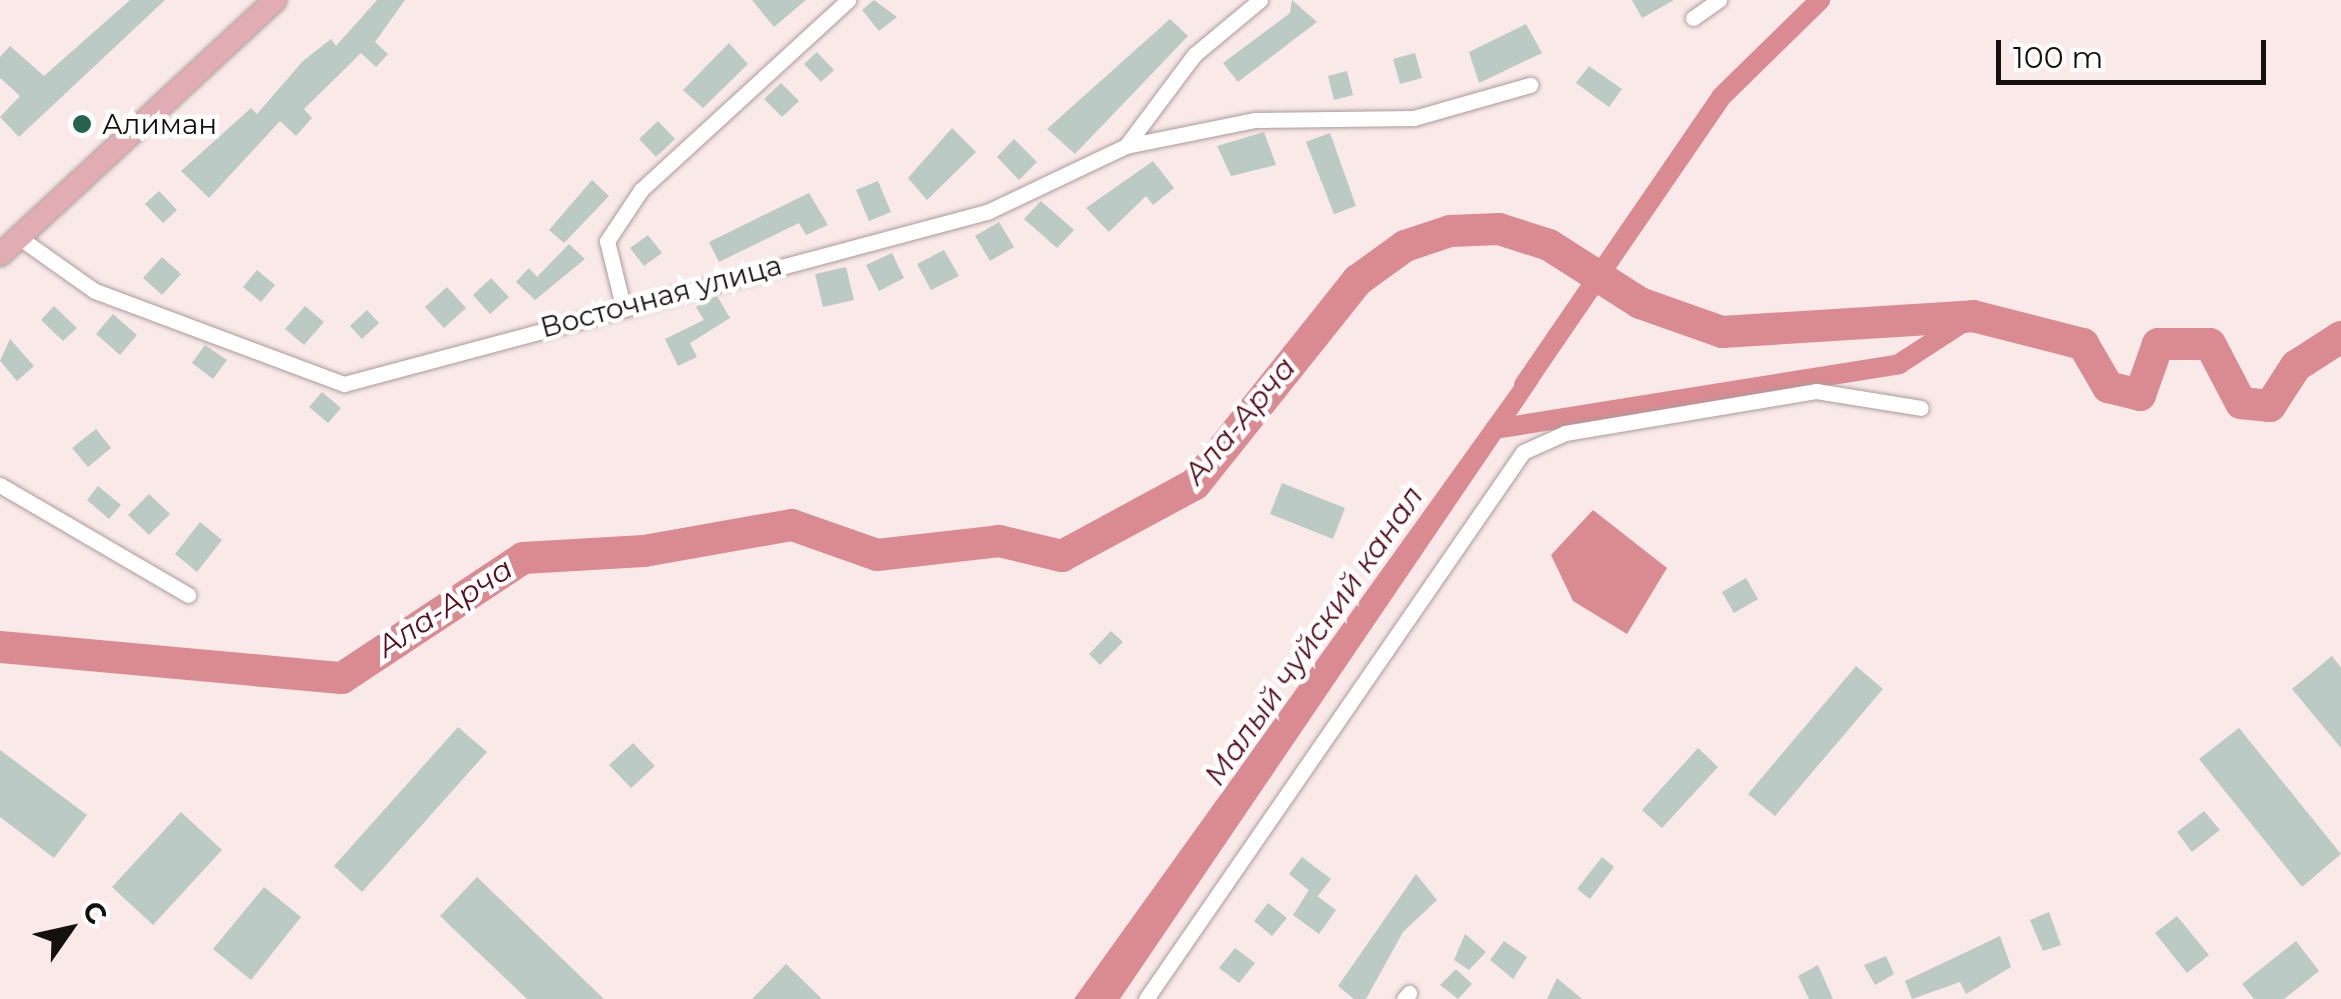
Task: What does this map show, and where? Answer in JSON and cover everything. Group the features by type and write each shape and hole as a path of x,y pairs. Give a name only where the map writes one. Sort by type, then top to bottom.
{"main road":[{"path":"0,255 275,0"}],"street":[{"path":"623,306 607,241 642,190 848,0"},
{"name":"Восточная улица","path":"18,236 96,291 344,384 623,306 988,212 1126,146 1194,55 1260,0"},
{"path":"1693,18 1719,0"},
{"path":"1126,146 1256,120 1414,118 1530,84"},
{"path":"1146,999 1523,452 1565,433 1816,391 1920,408"},
{"path":"0,485 188,596"}],"shaded area":[{"path":"1531,362 1542,368 1538,383 1120,999 1074,999"},
{"path":"1593,510 1667,568 1627,634 1573,601 1551,555"}],"building":[{"path":"130,0 165,0 19,137 0,117 20,96 0,78 0,57 10,46 44,76"},
{"path":"377,0 405,0 375,42 388,54 376,67 361,53 304,109 312,118 296,136 280,121 209,198 181,171 251,108 257,114 303,61 331,39 336,46"},
{"path":"752,0 806,0 774,27"},
{"path":"874,0 897,17 879,31 862,10"},
{"path":"1292,0 1317,22 1238,82 1223,63 1290,13"},
{"path":"1632,0 1674,0 1642,18"},
{"path":"1170,19 1188,36 1075,154 1047,129"},
{"path":"1526,24 1542,53 1479,83 1469,52"},
{"path":"729,43 748,64 703,108 683,90"},
{"path":"817,52 834,70 821,82 804,64"},
{"path":"1415,53 1422,78 1400,84 1393,59"},
{"path":"1589,66 1622,89 1609,107 1576,83"},
{"path":"1347,71 1353,95 1334,100 1328,76"},
{"path":"781,83 799,101 782,117 764,99"},
{"path":"658,121 675,139 656,157 639,139"},
{"path":"952,128 976,152 927,200 908,178"},
{"path":"1264,132 1276,165 1231,176 1217,146"},
{"path":"1330,133 1356,206 1334,214 1306,142"},
{"path":"1014,139 1037,162 1019,180 997,157"},
{"path":"1153,161 1174,188 1153,205 1146,196 1109,232 1086,208"},
{"path":"592,180 609,196 564,243 549,230"},
{"path":"878,181 891,212 869,221 856,190"},
{"path":"159,191 177,210 163,223 145,204"},
{"path":"809,193 828,225 806,235 799,223 719,262 709,242"},
{"path":"1041,201 1074,230 1057,248 1024,219"},
{"path":"999,222 1014,247 990,261 975,236"},
{"path":"648,235 662,253 644,266 630,248"},
{"path":"569,244 585,259 535,300 516,282 529,268 537,277"},
{"path":"944,250 959,276 931,290 917,264"},
{"path":"892,253 904,278 879,291 866,265"},
{"path":"162,257 181,274 162,295 143,278"},
{"path":"846,267 854,300 823,307 815,274"},
{"path":"257,270 275,285 261,302 243,287"},
{"path":"491,278 509,297 490,314 473,295"},
{"path":"447,287 466,308 444,328 425,307"},
{"path":"717,296 730,318 690,343 697,357 678,366 665,339 704,320 696,307"},
{"path":"54,306 77,328 63,341 41,320"},
{"path":"305,306 324,322 304,345 285,329"},
{"path":"367,310 379,323 362,339 350,326"},
{"path":"113,314 137,335 120,355 96,334"},
{"path":"10,339 34,366 17,381 0,361"},
{"path":"205,345 227,360 213,379 192,363"},
{"path":"322,392 341,408 328,423 309,407"},
{"path":"96,429 111,448 88,467 72,448"},
{"path":"1282,483 1345,508 1333,539 1270,514"},
{"path":"98,486 121,505 109,519 87,500"},
{"path":"149,494 170,514 149,535 128,515"},
{"path":"200,522 222,540 197,572 175,554"},
{"path":"1746,578 1758,599 1734,613 1722,592"},
{"path":"1111,631 1123,642 1100,665 1089,654"},
{"path":"2332,656 2341,668 2341,748 2292,689"},
{"path":"1856,666 1883,689 1775,816 1748,794"},
{"path":"458,727 487,752 362,892 334,866"},
{"path":"2239,728 2341,854 2302,887 2199,759"},
{"path":"633,743 655,766 631,788 609,765"},
{"path":"1698,748 1718,767 1662,828 1642,810"},
{"path":"0,750 87,815 54,858 0,817"},
{"path":"2204,811 2220,830 2192,852 2177,832"},
{"path":"181,812 222,850 153,925 112,887"},
{"path":"1302,857 1331,879 1317,897 1289,874"},
{"path":"1602,857 1614,867 1590,899 1577,889"},
{"path":"1416,874 1437,900 1403,932 1366,999 1354,999 1338,986"},
{"path":"477,877 604,999 527,999 440,916"},
{"path":"264,887 301,917 251,980 213,949"},
{"path":"1309,890 1336,910 1319,934 1293,915"},
{"path":"1268,903 1287,918 1272,936 1254,921"},
{"path":"2049,912 2061,945 2043,951 2030,920"},
{"path":"2177,916 2209,955 2187,973 2155,933"},
{"path":"1465,934 1486,952 1469,970 1454,960"},
{"path":"2000,936 2011,967 1966,994 1960,982 1912,999 1905,981"},
{"path":"1504,941 1527,957 1513,979 1490,960"},
{"path":"2296,941 2319,971 2284,999 2254,999 2242,984"},
{"path":"1235,948 1255,963 1239,983 1219,968"},
{"path":"1886,956 1894,974 1875,985 1864,965"},
{"path":"786,964 822,999 752,999"},
{"path":"1818,965 1833,999 1809,999 1798,976"},
{"path":"1456,969 1472,984 1458,999 1440,985"},
{"path":"1557,978 1582,999 1547,999"}],"waterway":[{"path":"1524,385 1721,97 1820,0"},
{"name":"Ала-Арча","path":"0,647 342,678 523,558 644,551 792,525 877,555 999,541 1062,556 1195,484 1358,280 1405,246 1450,231 1499,229 1549,245 1640,303 1722,332 1973,316 2083,344 2108,387 2140,395 2158,344 2210,344 2241,403 2270,406 2296,366 2341,337"},
{"path":"1495,429 1899,364 1973,316"}],"place":[{"name":"Алиман","path":"82,124"}],"water label":[{"name":"Малый чуйский канал","path":"1314,636"}]}
